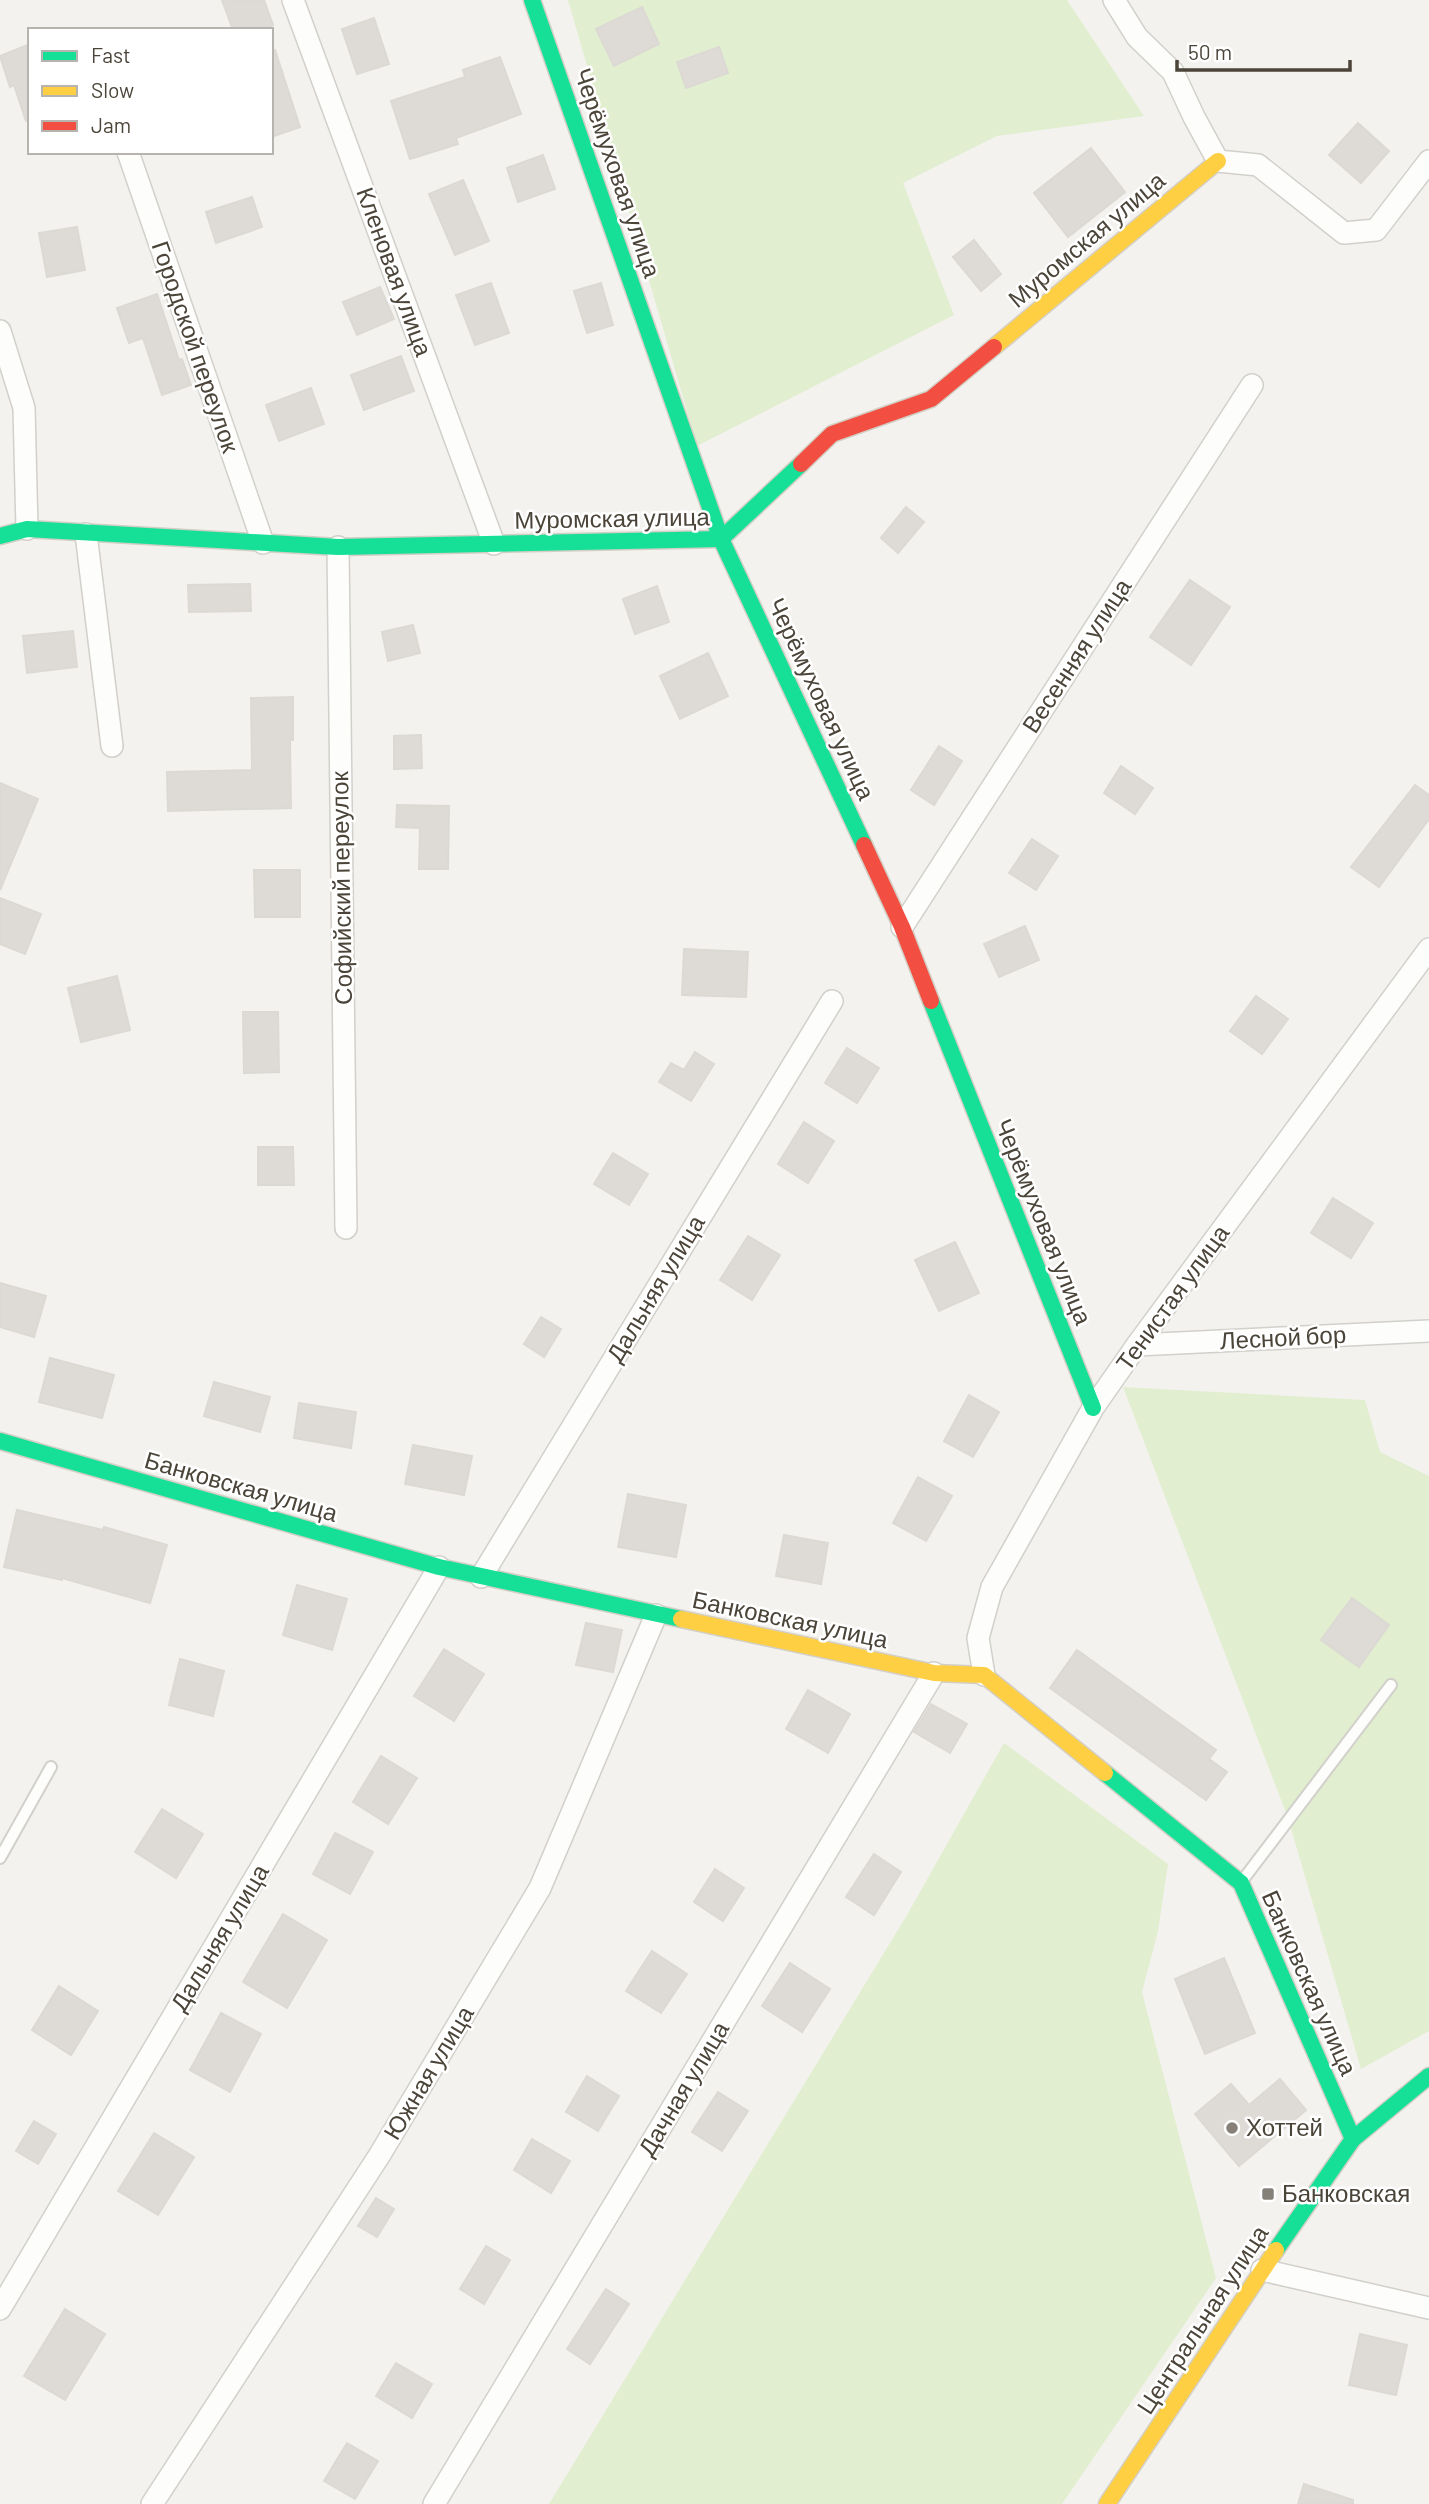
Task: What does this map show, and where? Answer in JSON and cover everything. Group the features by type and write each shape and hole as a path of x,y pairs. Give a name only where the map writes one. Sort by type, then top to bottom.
{"street":[{"name":"Кленовая улица","path":"293,0 494,544"},
{"name":"Черёмуховая улица","path":"532,0 722,539 901,927 1093,1408"},
{"path":"1114,0 1137,37 1173,72 1218,161 1258,165 1344,233 1376,230 1429,161"},
{"name":"Городской переулок","path":"129,154 263,543"},
{"name":"Муромская улица","path":"0,536 27,529 338,547 722,539 832,434 931,398 1218,161"},
{"path":"0,331 24,408 27,529"},
{"name":"Весенняя улица","path":"901,927 1252,385"},
{"path":"86,534 112,746"},
{"name":"Софийский переулок","path":"338,547 346,1228"},
{"name":"Тенистая улица","path":"984,1675 978,1638 992,1587 1093,1408 1429,949"},
{"name":"Дальняя улица","path":"481,1577 832,1001"},
{"name":"Лесной бор","path":"1137,1345 1429,1331"},
{"name":"Банковская улица","path":"0,1441 481,1577 934,1673 984,1675 1241,1883 1353,2139"},
{"name":"Дальняя улица","path":"0,2309 439,1567"},
{"name":"Южная улица","path":"152,2504 379,2156 540,1888 656,1615"},
{"name":"Дачная улица","path":"434,2504 934,1673"},
{"name":"Центральная улица","path":"1107,2504 1262,2270 1353,2139 1429,2076"},
{"path":"1262,2270 1429,2308"}],"lane":[{"path":"1241,1883 1391,1685"},
{"path":"0,1858 51,1767"}],"green space":[{"path":"568,0 1067,0 1144,116 997,136 903,183 954,315 697,446"},
{"path":"1123,1387 1365,1400 1380,1452 1429,1476 1429,2031 1361,2069 1288,1818"},
{"path":"1004,1743 1168,1864 1158,1931 1142,1992 1216,2278 1062,2504 549,2504 907,1915"}],"building":[{"path":"222,0 264,0 273,25 266,28 232,28"},
{"path":"642,7 659,44 614,66 596,29"},
{"path":"374,18 389,64 357,74 342,29"},
{"path":"28,45 28,120 14,85 10,87 0,56"},
{"path":"719,47 728,73 686,88 677,62"},
{"path":"273,50 275,50 300,127 273,136"},
{"path":"500,57 521,114 456,138 458,144 410,159 391,101 465,77 463,70"},
{"path":"1358,123 1389,151 1361,183 1329,155"},
{"path":"1091,148 1125,192 1068,237 1034,193"},
{"path":"543,155 555,189 518,202 507,168"},
{"path":"463,180 489,241 455,255 429,194"},
{"path":"252,197 262,227 216,243 206,212"},
{"path":"77,227 85,270 47,277 39,233"},
{"path":"974,240 1001,274 981,291 953,257"},
{"path":"491,283 509,333 475,345 456,295"},
{"path":"601,283 613,325 587,333 574,291"},
{"path":"380,287 394,319 357,335 343,302"},
{"path":"157,294 179,360 182,359 191,385 162,395 143,338 129,343 117,308"},
{"path":"401,356 414,391 364,410 351,375"},
{"path":"311,388 324,424 279,441 266,405"},
{"path":"906,507 924,522 898,553 881,538"},
{"path":"1190,580 1230,607 1191,665 1150,637"},
{"path":"250,584 251,611 189,612 188,585"},
{"path":"657,586 669,622 635,634 623,599"},
{"path":"413,625 420,653 388,661 382,632"},
{"path":"73,631 77,667 27,673 23,636"},
{"path":"708,653 728,696 680,719 660,676"},
{"path":"293,697 293,740 290,740 291,808 168,811 167,772 252,770 251,698"},
{"path":"421,735 422,768 394,769 394,736"},
{"path":"939,746 962,761 934,805 911,790"},
{"path":"1121,766 1153,788 1135,814 1104,793"},
{"path":"0,783 38,799 0,890"},
{"path":"1415,785 1429,795 1429,819 1379,887 1351,867"},
{"path":"397,805 449,806 448,869 419,869 420,828 396,827"},
{"path":"1032,839 1058,856 1036,890 1009,873"},
{"path":"254,870 300,870 300,917 255,917"},
{"path":"0,898 41,914 25,954 0,944"},
{"path":"1025,926 1039,960 999,977 984,944"},
{"path":"684,949 748,952 746,997 682,995"},
{"path":"117,976 130,1030 81,1042 68,988"},
{"path":"1256,996 1288,1019 1262,1054 1230,1031"},
{"path":"243,1012 278,1012 279,1072 244,1073"},
{"path":"847,1048 879,1068 857,1103 825,1083"},
{"path":"695,1052 714,1064 691,1101 659,1082 671,1063 684,1070"},
{"path":"804,1122 834,1141 808,1183 778,1164"},
{"path":"258,1147 293,1147 294,1185 258,1185"},
{"path":"613,1153 648,1174 629,1205 594,1184"},
{"path":"1333,1198 1373,1223 1351,1258 1311,1233"},
{"path":"748,1236 780,1255 752,1300 720,1280"},
{"path":"955,1242 979,1293 939,1311 915,1260"},
{"path":"0,1283 46,1296 34,1337 0,1327"},
{"path":"541,1317 561,1329 544,1357 524,1344"},
{"path":"50,1358 114,1375 102,1418 39,1402"},
{"path":"214,1382 270,1397 260,1432 204,1416"},
{"path":"969,1395 999,1412 973,1457 944,1441"},
{"path":"299,1403 356,1412 351,1448 294,1438"},
{"path":"413,1445 472,1456 464,1495 405,1484"},
{"path":"918,1477 952,1496 926,1541 893,1523"},
{"path":"628,1494 686,1505 676,1557 618,1547"},
{"path":"17,1510 103,1530 104,1527 167,1545 150,1603 62,1578 4,1567"},
{"path":"784,1535 828,1543 821,1584 776,1576"},
{"path":"297,1585 347,1599 332,1650 283,1635"},
{"path":"1352,1598 1389,1625 1359,1667 1321,1640"},
{"path":"586,1623 622,1630 613,1672 576,1665"},
{"path":"444,1649 484,1674 454,1721 414,1696"},
{"path":"1077,1650 1216,1750 1209,1759 1227,1772 1206,1800 1050,1688"},
{"path":"180,1659 224,1671 213,1716 169,1705"},
{"path":"808,1690 850,1714 828,1753 786,1729"},
{"path":"931,1704 967,1724 950,1753 914,1732"},
{"path":"381,1756 417,1778 388,1824 353,1802"},
{"path":"162,1809 203,1834 176,1878 135,1852"},
{"path":"335,1833 373,1852 350,1894 313,1874"},
{"path":"874,1854 901,1872 874,1915 846,1897"},
{"path":"715,1869 744,1888 723,1921 694,1902"},
{"path":"283,1914 327,1940 287,2008 243,1982"},
{"path":"652,1951 687,1974 661,2013 626,1991"},
{"path":"1224,1958 1255,2033 1205,2054 1175,1979"},
{"path":"790,1963 830,1989 802,2032 762,2006"},
{"path":"59,1986 98,2011 71,2055 32,2030"},
{"path":"221,2013 261,2034 230,2092 190,2070"},
{"path":"587,2076 619,2096 598,2131 566,2112"},
{"path":"1280,2079 1306,2110 1239,2166 1195,2114 1231,2084 1249,2105"},
{"path":"718,2092 748,2111 722,2151 692,2132"},
{"path":"34,2121 56,2134 38,2164 16,2151"},
{"path":"154,2133 194,2157 158,2215 118,2191"},
{"path":"532,2139 570,2161 551,2193 514,2170"},
{"path":"376,2198 394,2209 377,2237 358,2226"},
{"path":"486,2246 510,2260 484,2304 460,2289"},
{"path":"606,2289 629,2304 590,2364 567,2349"},
{"path":"65,2309 105,2334 65,2400 24,2376"},
{"path":"1360,2334 1407,2345 1396,2395 1349,2385"},
{"path":"396,2363 432,2384 412,2418 376,2396"},
{"path":"347,2443 378,2461 355,2499 324,2481"},
{"path":"1304,2484 1353,2500 1353,2504 1298,2504"}],"traffic: fast":[{"path":"532,0 721,539 864,845"},
{"path":"0,536 27,529 338,547 721,539 801,464"},
{"path":"931,1001 1093,1408"},
{"path":"0,1441 439,1567 681,1619"},
{"path":"1105,1773 1241,1883 1353,2139"},
{"path":"1276,2250 1353,2139 1429,2076"}],"traffic: slow":[{"path":"994,347 1218,161"},
{"path":"681,1619 934,1673 984,1675 1105,1773"},
{"path":"1107,2504 1276,2250"}],"traffic: jam":[{"path":"801,464 832,434 931,399 994,347"},
{"path":"864,845 902,927 931,1001"}],"place":[{"name":"Хоттей","path":"1232,2128"},
{"name":"Банковская","path":"1268,2194"}]}
